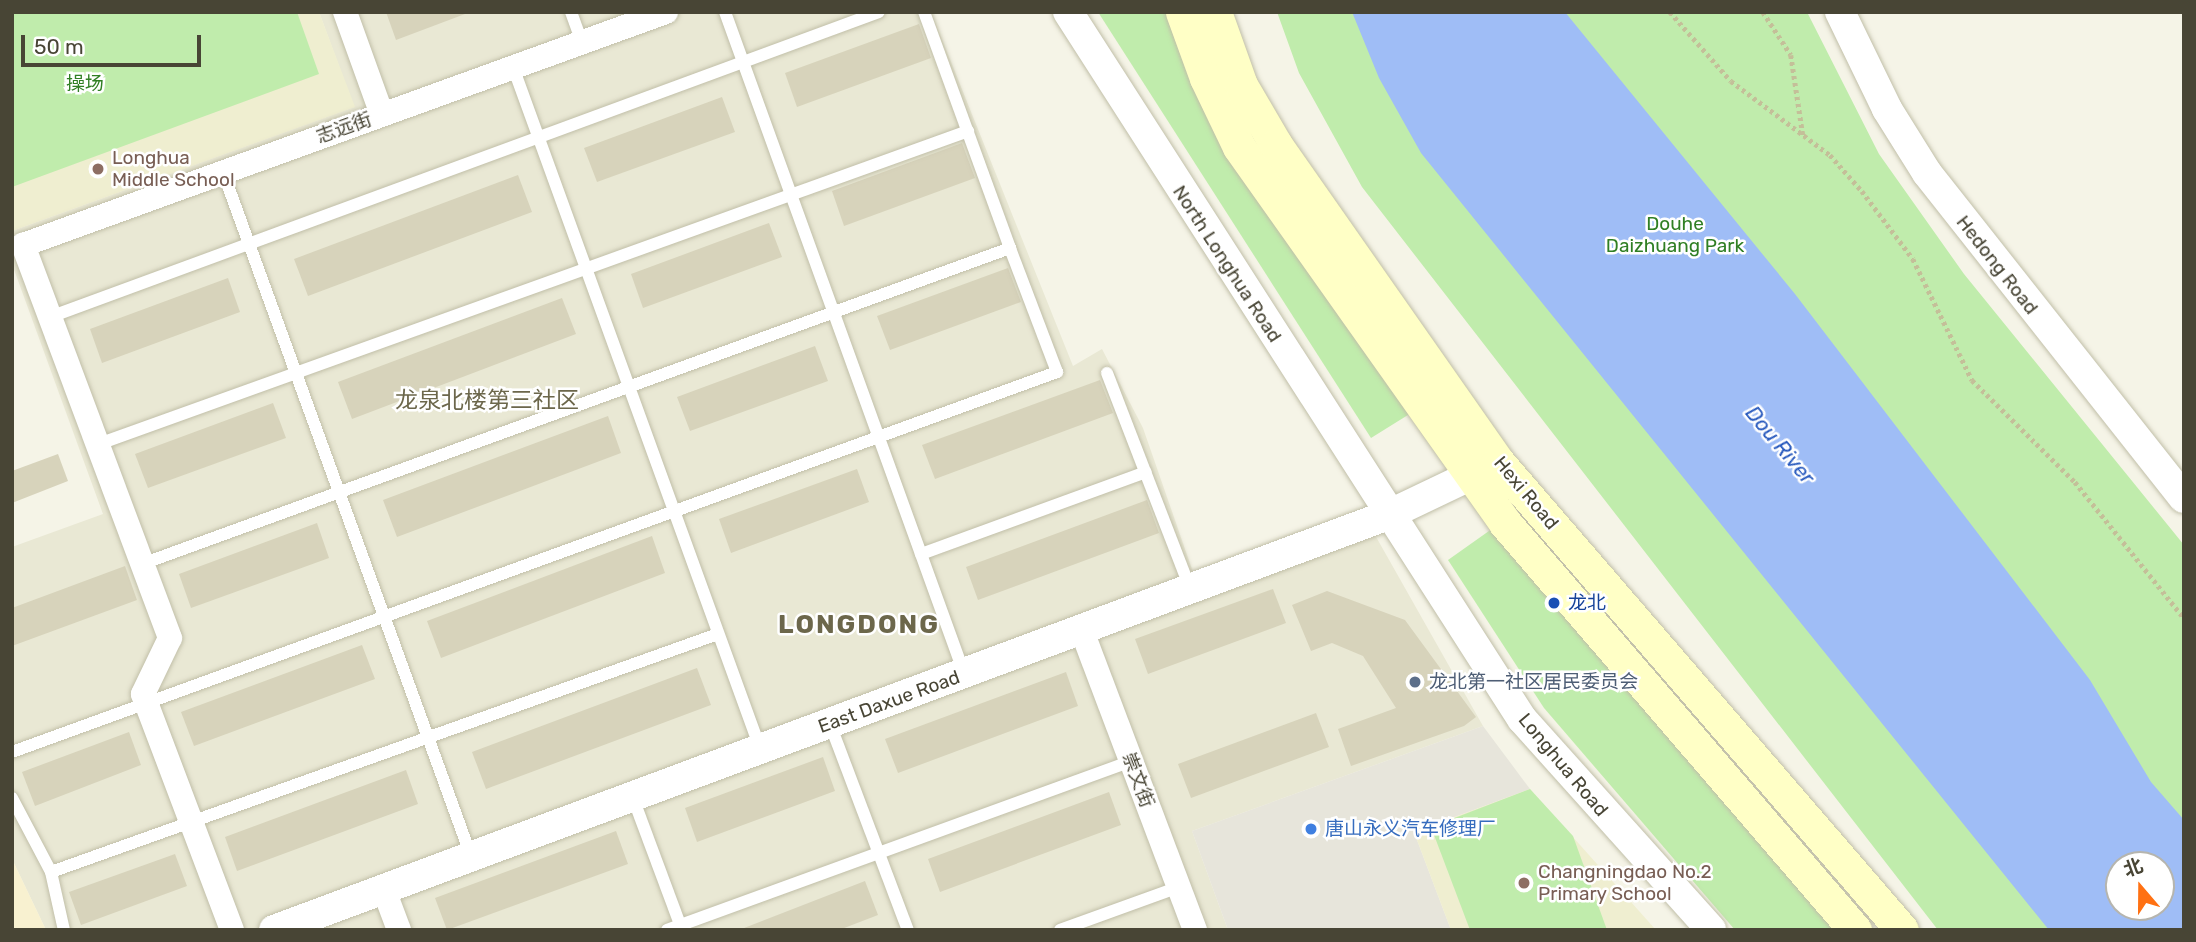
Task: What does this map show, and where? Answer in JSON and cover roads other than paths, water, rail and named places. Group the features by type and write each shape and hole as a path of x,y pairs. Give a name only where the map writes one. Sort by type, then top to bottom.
{"main road":[{"name":"Hexi Road","path":"1182,12 1206,78 1239,147 1485,470 1902,930"},
{"name":"Hexi Road","path":"1215,12 1241,85 1276,145 1485,470 1505,523 1855,930"}],"street":[{"path":"345,12 382,115"},
{"name":"志远街","path":"50,317 23,244 666,12"},
{"name":"North Longhua Road","path":"1068,12 1388,515"},
{"name":"Hedong Road","path":"1840,12 1887,109 1927,173 2184,498"},
{"path":"50,317 170,638 143,694 232,930"},
{"name":"East Daxue Road","path":"274,930 965,675 1388,515 1485,470"},
{"name":"Longhua Road","path":"1388,515 1543,747 1711,930"},
{"name":"崇文街","path":"1082,631 1195,930"},
{"path":"384,890 399,930"}],"lane":[{"path":"571,12 582,42"},
{"path":"725,12 965,675"},
{"path":"50,317 879,12"},
{"path":"12,752 148,705 1057,372 924,12"},
{"path":"513,67 761,750"},
{"path":"96,445 968,131"},
{"path":"223,172 471,857"},
{"path":"142,564 1010,248"},
{"path":"1107,373 1191,589"},
{"path":"921,554 1146,472"},
{"path":"51,872 718,634"},
{"path":"830,723 908,930"},
{"path":"667,930 682,927 1131,761"},
{"path":"12,798 51,872 64,930"},
{"path":"633,798 682,927"},
{"path":"1060,930 1179,887"}],"water":[{"name":"Dou River","path":"1352,12 1565,12 1795,294 2090,680 2151,782 2184,820 2184,930 2049,930 1421,153 1379,78"}],"place":[{"name":"Longhua Middle School","path":"98,169"},
{"name":"龙北","path":"1554,603"},
{"name":"龙北第一社区居民委员会","path":"1415,682"},
{"name":"唐山永义汽车修理厂","path":"1311,829"},
{"name":"Changningdao No.2 Primary School","path":"1524,883"}],"district":[{"name":"龙泉北楼第三社区","path":"487,400"},
{"name":"LONGDONG","path":"859,625"}],"park label":[{"name":"操场","path":"85,84"},
{"name":"Douhe Daizhuang Park","path":"1675,235"}]}
